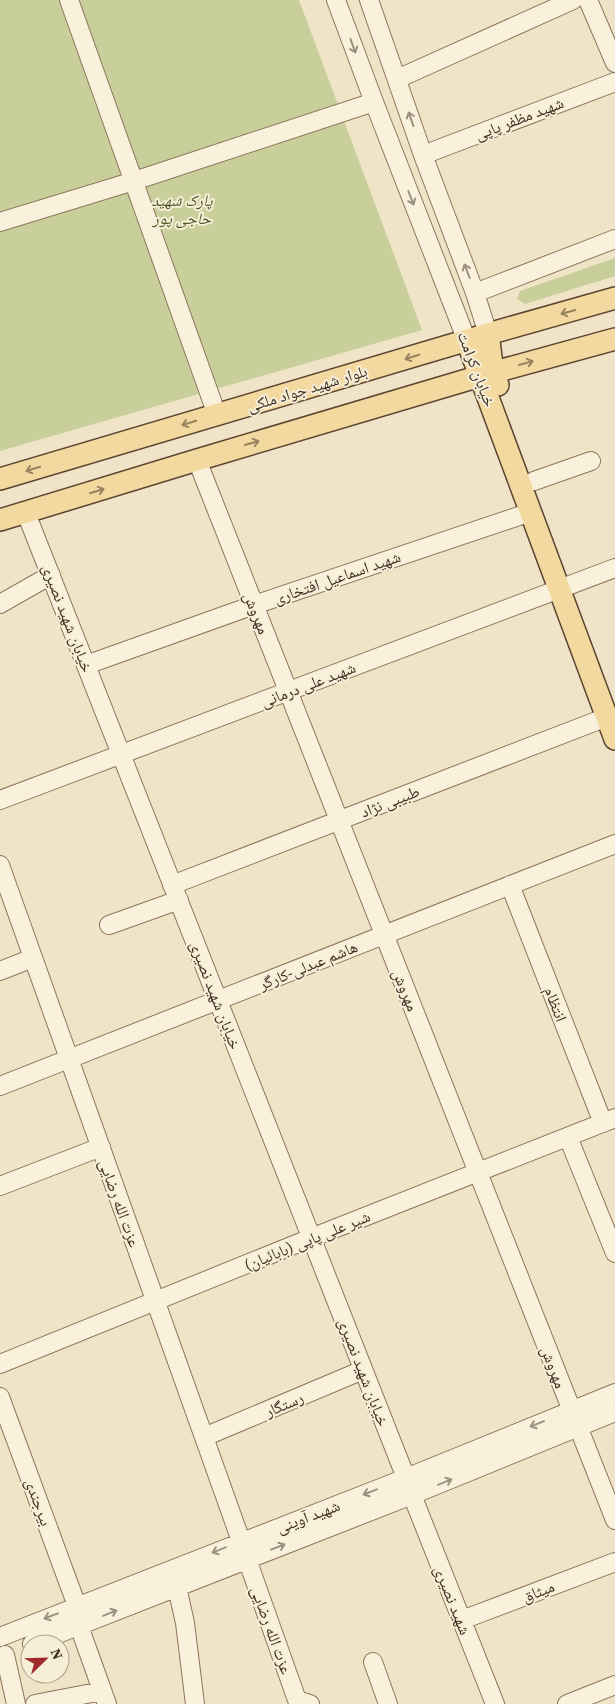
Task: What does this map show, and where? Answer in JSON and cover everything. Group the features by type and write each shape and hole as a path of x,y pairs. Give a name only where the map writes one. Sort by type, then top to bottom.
{"main road":[{"name":"بلوار شهید جواد ملکی","path":"0,479 615,298"},
{"name":"خیابان کرامت","path":"488,334 486,374 531,512 567,587"},
{"path":"0,520 486,374 615,339"},
{"name":"خیابان کرامت","path":"467,341 486,374 534,481 567,587 611,708 615,739"}],"street":[{"path":"69,0 217,415"},
{"name":"خیابان کرامت","path":"336,0 467,341"},
{"name":"خیابان کرامت","path":"369,0 423,155 475,293 488,334"},
{"path":"397,78 573,0"},
{"path":"588,0 615,63"},
{"name":"شهید مظفر پاپی","path":"423,155 615,82"},
{"path":"0,222 134,181 374,102"},
{"path":"475,293 615,239"},
{"name":"مهروش","path":"197,460 615,1520"},
{"path":"534,481 591,461"},
{"name":"شهید اسماعیل افتخاری","path":"86,665 254,605 531,512"},
{"name":"خیابان شهید نصیری","path":"26,513 406,1478"},
{"name":"شهید علی درمانی","path":"0,800 615,568"},
{"path":"0,604 51,575"},
{"name":"طبیبی نژاد","path":"109,925 176,892 339,820 611,708"},
{"name":"هاشم عبدلی-کارگر","path":"0,1086 615,844"},
{"name":"عزت الله رضایی","path":"0,865 6,899 33,958 241,1541"},
{"name":"انتظام","path":"510,886 609,1121"},
{"path":"0,971 33,958"},
{"name":"شیر علی پاپی (بابائیان)","path":"0,1364 311,1238 609,1121"},
{"path":"568,1137 615,1253"},
{"path":"0,1186 100,1147"},
{"name":"رستگار","path":"204,1437 363,1370"},
{"name":"شهید آوینی","path":"0,1636 406,1478 615,1393"},
{"name":"بیرجندی","path":"0,1397 77,1606"},
{"name":"شهید آوینی","path":"58,1634 412,1495 615,1412"},
{"name":"شهید نصیری","path":"412,1495 495,1704"},
{"name":"عزت الله رضایی","path":"247,1559 304,1702"},
{"name":"میثاق","path":"462,1620 615,1562"},
{"path":"177,1587 185,1623 195,1704"},
{"path":"35,1704 105,1697 79,1626"},
{"name":"شهید آوینی","path":"2,1656 20,1649"},
{"path":"2,1656 16,1704"},
{"path":"373,1662 388,1704"},
{"path":"567,1704 615,1684"}],"green space":[{"name":"پارک شهید حاجی پور","path":"0,0 299,0 422,330 0,451"},
{"path":"615,258 615,276 525,304 517,299 520,291"}]}
